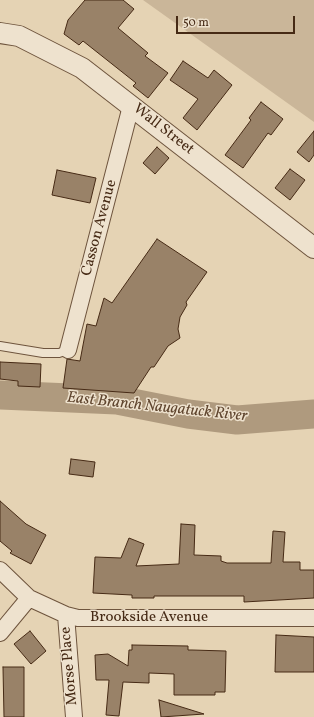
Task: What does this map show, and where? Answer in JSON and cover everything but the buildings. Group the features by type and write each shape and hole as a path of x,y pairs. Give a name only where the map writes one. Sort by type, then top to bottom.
{"street":[{"name":"Wall Street","path":"0,33 19,36 82,68 314,248"},
{"name":"Casson Avenue","path":"68,350 132,106"},
{"name":"Brookside Avenue","path":"0,570 29,598 66,615 78,618 314,618"},
{"path":"0,634 29,598"},
{"name":"Morse Place","path":"66,615 74,717"}],"lane":[{"path":"0,346 43,353 59,353 68,350"}],"shaded area":[{"path":"143,0 314,0 314,122"}],"waterway":[{"name":"East Branch Naugatuck River","path":"0,395 117,400 188,414 237,420 314,414"}]}
